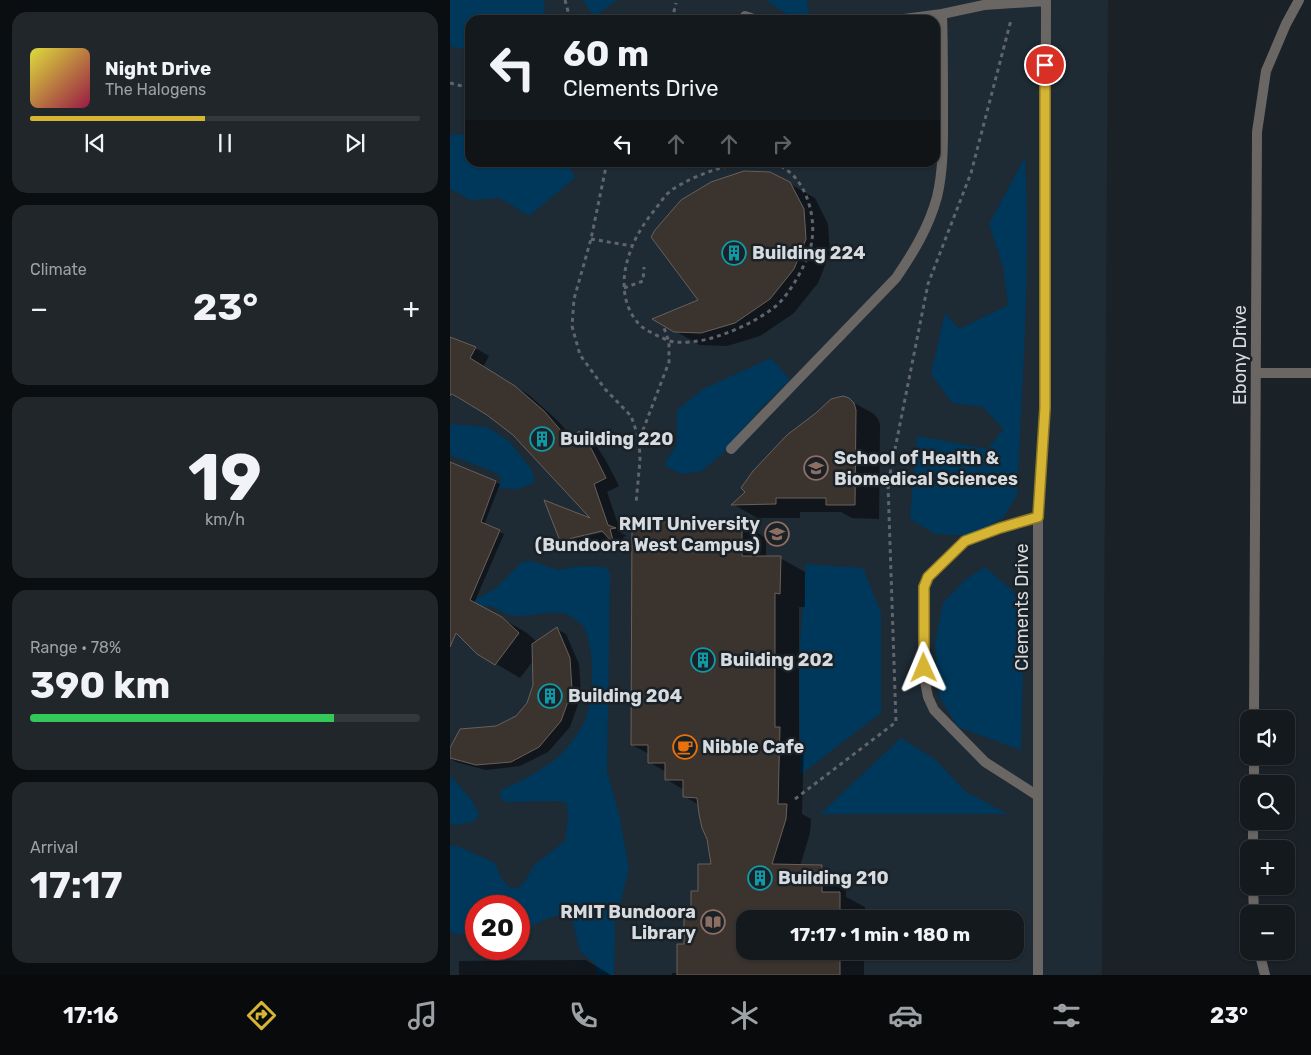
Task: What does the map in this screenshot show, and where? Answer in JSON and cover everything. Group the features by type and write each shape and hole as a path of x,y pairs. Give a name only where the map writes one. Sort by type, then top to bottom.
{"street":[{"path":"934,15 984,5 1046,0"},
{"name":"Clements Drive","path":"1038,975 1038,517 1045,408 1046,0"},
{"name":"Ebony Drive","path":"1254,710 1256,174 1259,116 1266,72 1278,40 1299,0"},
{"path":"731,449 896,278 913,253 927,226 937,196 942,162 942,14"},
{"path":"1256,373 1311,373"},
{"path":"1038,517 965,541 928,577 924,587 923,654 924,681 934,710 985,762 1038,796"},
{"path":"1261,960 1265,975"}],"path":[{"path":"565,0 569,15"},
{"path":"795,799 896,722 888,484 928,284 972,174 1015,2"},
{"path":"673,15 676,3"},
{"path":"450,83 465,87"},
{"path":"607,167 591,239 574,299 572,326 580,355 604,389 631,416 639,439 640,460 636,504"},
{"path":"723,167 710,170 671,190 643,224 626,263 624,288 628,305 638,324 670,342 702,341 739,330 777,305 800,273 812,240 811,208 797,178 780,167"},
{"path":"591,239 632,246"},
{"path":"624,288 643,281 644,267"},
{"path":"639,439 669,362 670,342 663,326"}],"shaded area":[{"name":"RMIT University (Bundoora West Campus)","path":"450,0 1108,0 1102,975 450,975"},
{"path":"450,0 544,0 545,15 465,15 465,49 452,47 450,44"},
{"path":"583,0 617,0 597,15 593,15"},
{"path":"767,0 807,0 808,15 790,15"},
{"path":"465,134 465,167 570,167 575,178 529,216 500,198 471,200 450,189 450,135"},
{"path":"1025,157 1027,242 1017,495 1004,517 974,536 935,534 910,519 917,436 988,449 1003,429 983,407 952,403 931,374 945,313 959,329 1008,305 1003,267 989,224"},
{"path":"771,358 790,380 762,407 723,453 702,471 681,474 664,465 677,444 677,410 703,389"},
{"path":"450,424 487,427 509,441 532,470 535,482 518,489 499,488 501,480 499,474 450,455"},
{"path":"531,561 559,570 578,566 606,567 610,573 607,771 620,818 629,869 615,923 614,975 596,975 596,965 580,951 573,923 564,915 546,919 530,927 530,895 465,895 465,934 450,933 450,845 460,847 495,863 501,878 510,888 518,888 525,881 534,865 565,841 568,819 567,804 560,801 505,802 500,797 501,790 532,775 560,755 583,725 587,715 592,676 588,638 584,628 576,620 564,614 549,613 517,616 490,606 467,609 473,601 496,588 522,562"},
{"path":"806,564 863,568 881,613 881,713 800,775 799,658"},
{"path":"985,567 1013,591 1024,623 1021,750 958,727 939,696 935,643 943,603 965,580"},
{"path":"901,738 935,759 966,792 1008,814 820,814"},
{"path":"450,775 473,802 479,815 475,821 458,825 450,824"}],"building":[{"name":"Building 224","path":"744,171 770,172 790,182 804,209 806,239 794,269 770,299 735,323 701,333 674,332 652,319 698,300 651,237 681,200 711,182"},
{"name":"Building 220","path":"450,337 476,347 470,358 515,386 544,411 569,440 579,431 592,450 606,478 594,484 608,525 616,528 610,529 614,544 602,531 560,541 544,500 590,518 513,435 487,415 459,398 451,394 450,396"},
{"path":"843,396 849,398 854,403 856,410 855,505 826,505 826,498 776,498 776,504 731,505 745,492 741,488 753,471 787,435 831,399"},
{"path":"450,462 496,481 481,522 500,530 470,600 502,617 519,633 495,665 477,654 456,633 450,647"},
{"name":"Building 202","path":"632,522 742,522 742,556 781,556 780,594 775,593 775,727 780,727 778,804 787,804 786,819 772,864 822,865 822,892 840,892 840,910 736,910 736,960 840,960 840,975 677,975 677,944 684,944 684,918 691,918 691,891 698,891 698,864 711,864 707,839 702,828 697,798 683,797 683,780 665,780 665,763 648,763 648,745 631,745"},
{"name":"Building 204","path":"557,627 570,658 572,690 561,721 539,747 511,762 476,765 450,758 450,748 460,729 496,726 516,716 527,703 533,685 532,644"}],"place":[{"name":"Building 224","path":"734,253"},
{"name":"Building 220","path":"542,439"},
{"name":"School of Health & Biomedical Sciences","path":"816,468"},
{"name":"RMIT University (Bundoora West Campus)","path":"777,534"},
{"name":"Building 202","path":"703,660"},
{"name":"Building 204","path":"550,696"},
{"name":"Nibble Cafe","path":"685,747"},
{"name":"Building 210","path":"760,878"},
{"name":"RMIT Bundoora Library","path":"713,922"}],"route":[{"path":"924,668 924,587 928,577 938,565 965,541 1038,517 1045,408 1045,65"}]}
